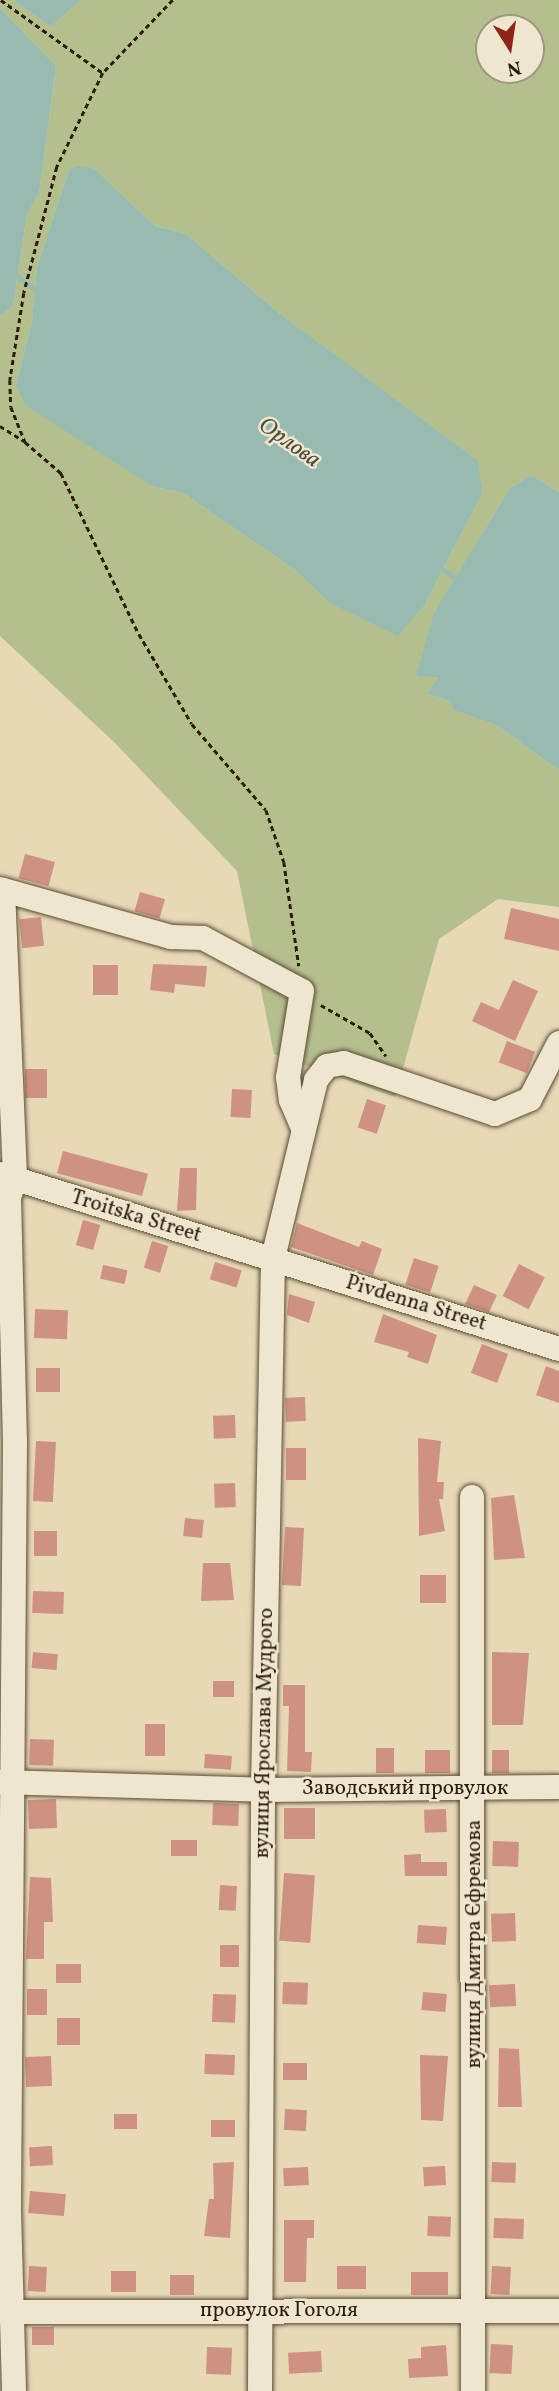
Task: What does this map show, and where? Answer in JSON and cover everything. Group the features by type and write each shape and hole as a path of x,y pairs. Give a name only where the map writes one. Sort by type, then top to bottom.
{"street":[{"path":"13,2391 6,2311 7,1782 15,1439 1,890 171,937 203,938 302,992 288,1077 290,1100 303,1128"},
{"path":"388,1080 495,1114 530,1099 559,1043"},
{"name":"вулиця Ярослава Мудрого","path":"260,2391 263,1790 273,1258 316,1080 327,1066 344,1063 388,1080"},
{"name":"Troitska Street","path":"7,1176 273,1258"},
{"name":"Pivdenna Street","path":"273,1258 559,1349"},
{"name":"вулиця Дмитра Єфремова","path":"472,1497 475,1791 473,2391"},
{"name":"Заводський провулок","path":"7,1782 263,1790 475,1791 559,1787"},
{"name":"провулок Гоголя","path":"6,2311 559,2311"}],"path":[{"path":"1,0 103,74"},
{"path":"25,442 12,407 9,380 24,293 57,167 103,74 173,0"},
{"path":"0,426 25,442 61,472 139,634 192,723 266,810 284,862 302,992 370,1033 386,1055 388,1080"}],"green space":[{"path":"0,0 13,0 51,25 81,0 559,0 559,492 531,475 510,488 484,531 416,676 440,676 427,694 450,701 455,710 496,725 559,770 559,907 498,899 439,939 395,1097 274,1054 237,871 114,742 0,636 0,316 13,306 27,214 39,192 56,66 0,8","holes":["95,169 155,226 186,234 279,313 478,462 483,492 425,604 328,602 295,570 183,493 154,487 16,385 32,321 37,267 69,170"]}],"water":[{"path":"13,0 81,0 51,26"},
{"path":"0,8 56,66 39,193 27,214 13,306 0,316"},
{"path":"78,166 95,169 155,226 186,234 279,313 478,461 483,492 425,604 398,636 328,602 295,570 183,493 154,487 26,406 16,385 32,321 37,267 69,170"},
{"path":"531,475 559,492 559,770 496,725 454,710 450,701 427,694 439,677 416,676 434,613 510,488"}],"building":[{"path":"25,854 55,862 48,886 19,878"},
{"path":"140,892 165,899 159,918 134,911"},
{"path":"511,908 559,919 559,951 504,939"},
{"path":"41,917 44,946 22,948 19,919"},
{"path":"153,964 207,966 205,987 175,984 174,993 150,990"},
{"path":"93,965 118,965 118,995 93,995"},
{"path":"513,980 538,991 515,1041 472,1021 481,1002 499,1010"},
{"path":"507,1041 535,1052 527,1073 499,1062"},
{"path":"25,1069 47,1069 47,1098 25,1098"},
{"path":"232,1089 252,1090 251,1118 231,1117"},
{"path":"367,1099 386,1105 377,1134 358,1128"},
{"path":"63,1151 148,1174 142,1196 57,1173"},
{"path":"180,1168 197,1168 196,1210 177,1211"},
{"path":"83,1220 100,1225 93,1250 76,1245"},
{"path":"297,1223 359,1247 362,1241 382,1249 373,1275 291,1247"},
{"path":"152,1241 168,1246 160,1273 144,1268"},
{"path":"414,1258 439,1266 430,1293 405,1285"},
{"path":"215,1262 242,1270 237,1287 210,1279"},
{"path":"519,1264 545,1277 528,1309 503,1296"},
{"path":"103,1265 127,1270 125,1284 100,1279"},
{"path":"474,1285 497,1295 489,1312 465,1304"},
{"path":"289,1294 315,1302 309,1323 287,1315"},
{"path":"35,1309 68,1310 67,1339 34,1338"},
{"path":"383,1314 437,1335 428,1364 407,1357 409,1352 374,1342"},
{"path":"482,1344 508,1354 497,1383 471,1373"},
{"path":"546,1366 559,1371 559,1403 536,1395"},
{"path":"36,1368 60,1368 60,1392 36,1392"},
{"path":"305,1397 306,1421 286,1422 285,1398"},
{"path":"235,1415 236,1438 214,1439 213,1416"},
{"path":"418,1438 441,1441 437,1482 444,1482 443,1499 439,1499 445,1531 419,1536"},
{"path":"36,1441 56,1442 53,1502 33,1501"},
{"path":"286,1448 306,1448 306,1480 286,1480"},
{"path":"235,1483 236,1507 215,1508 214,1484"},
{"path":"514,1495 525,1558 494,1560 491,1498"},
{"path":"185,1518 204,1520 202,1538 183,1536"},
{"path":"285,1527 304,1528 301,1586 282,1585"},
{"path":"34,1531 57,1531 57,1556 34,1556"},
{"path":"203,1563 230,1563 234,1600 201,1601"},
{"path":"420,1575 446,1575 446,1603 420,1603"},
{"path":"33,1591 64,1592 63,1614 32,1613"},
{"path":"33,1652 58,1654 57,1670 32,1668"},
{"path":"492,1652 529,1653 523,1725 492,1725"},
{"path":"213,1681 234,1681 234,1697 213,1697"},
{"path":"283,1685 305,1685 305,1752 312,1752 311,1772 287,1771 289,1706 283,1706"},
{"path":"145,1724 165,1724 165,1756 145,1756"},
{"path":"30,1739 54,1740 53,1766 29,1765"},
{"path":"376,1748 394,1748 394,1773 376,1773"},
{"path":"425,1750 450,1750 450,1773 425,1773"},
{"path":"492,1750 509,1750 509,1773 492,1773"},
{"path":"205,1754 232,1756 231,1770 204,1768"},
{"path":"56,1799 57,1828 29,1829 28,1800"},
{"path":"213,1803 239,1804 238,1826 212,1825"},
{"path":"284,1808 315,1808 315,1839 284,1839"},
{"path":"446,1809 447,1832 425,1833 424,1810"},
{"path":"171,1840 197,1840 197,1856 171,1856"},
{"path":"493,1841 519,1842 518,1867 492,1866"},
{"path":"421,1854 421,1862 447,1862 447,1876 405,1876 404,1855"},
{"path":"284,1873 315,1875 310,1943 279,1941"},
{"path":"30,1877 51,1878 53,1922 44,1922 44,1959 26,1959"},
{"path":"220,1885 237,1886 236,1911 219,1910"},
{"path":"515,1913 516,1941 492,1942 491,1914"},
{"path":"418,1925 447,1927 446,1945 417,1943"},
{"path":"220,1945 239,1945 239,1967 220,1967"},
{"path":"56,1964 81,1964 81,1983 56,1983"},
{"path":"283,1982 308,1983 307,2005 282,2004"},
{"path":"515,1984 516,2006 490,2007 489,1985"},
{"path":"27,1989 47,1989 47,2015 27,2015"},
{"path":"423,1992 447,1994 445,2012 421,2010"},
{"path":"213,1994 236,1995 235,2023 212,2022"},
{"path":"57,2018 80,2018 80,2045 57,2045"},
{"path":"499,2048 519,2049 522,2107 498,2107"},
{"path":"205,2054 235,2055 234,2075 204,2074"},
{"path":"420,2055 448,2056 443,2121 421,2120"},
{"path":"51,2056 52,2086 26,2087 25,2057"},
{"path":"283,2063 307,2063 307,2080 283,2080"},
{"path":"285,2109 307,2110 306,2131 284,2130"},
{"path":"114,2114 137,2114 137,2129 114,2129"},
{"path":"211,2120 235,2120 235,2137 211,2137"},
{"path":"52,2146 53,2165 30,2166 29,2147"},
{"path":"234,2162 230,2238 204,2236 209,2199 214,2199 213,2163"},
{"path":"492,2162 516,2163 515,2183 491,2182"},
{"path":"445,2166 446,2185 424,2186 423,2167"},
{"path":"308,2167 309,2185 284,2186 283,2168"},
{"path":"30,2191 66,2194 64,2216 28,2213"},
{"path":"428,2216 451,2217 450,2237 427,2236"},
{"path":"494,2218 524,2219 523,2239 493,2238"},
{"path":"284,2220 314,2220 314,2238 307,2238 306,2282 284,2282"},
{"path":"29,2266 47,2267 46,2292 28,2291"},
{"path":"337,2266 366,2266 366,2289 337,2289"},
{"path":"492,2266 511,2267 510,2295 491,2294"},
{"path":"111,2271 136,2271 136,2292 111,2292"},
{"path":"411,2272 448,2272 448,2295 411,2295"},
{"path":"170,2275 194,2275 194,2295 170,2295"},
{"path":"32,2327 54,2327 54,2345 32,2345"},
{"path":"491,2344 513,2345 511,2374 489,2373"},
{"path":"446,2345 448,2376 409,2378 408,2359 421,2358 421,2347"},
{"path":"207,2347 232,2348 231,2375 206,2374"},
{"path":"321,2351 322,2372 289,2374 288,2353"}],"waterway":[{"name":"Орлова","path":"14,274 40,293"},
{"name":"Орлова","path":"438,566 461,582"}]}
